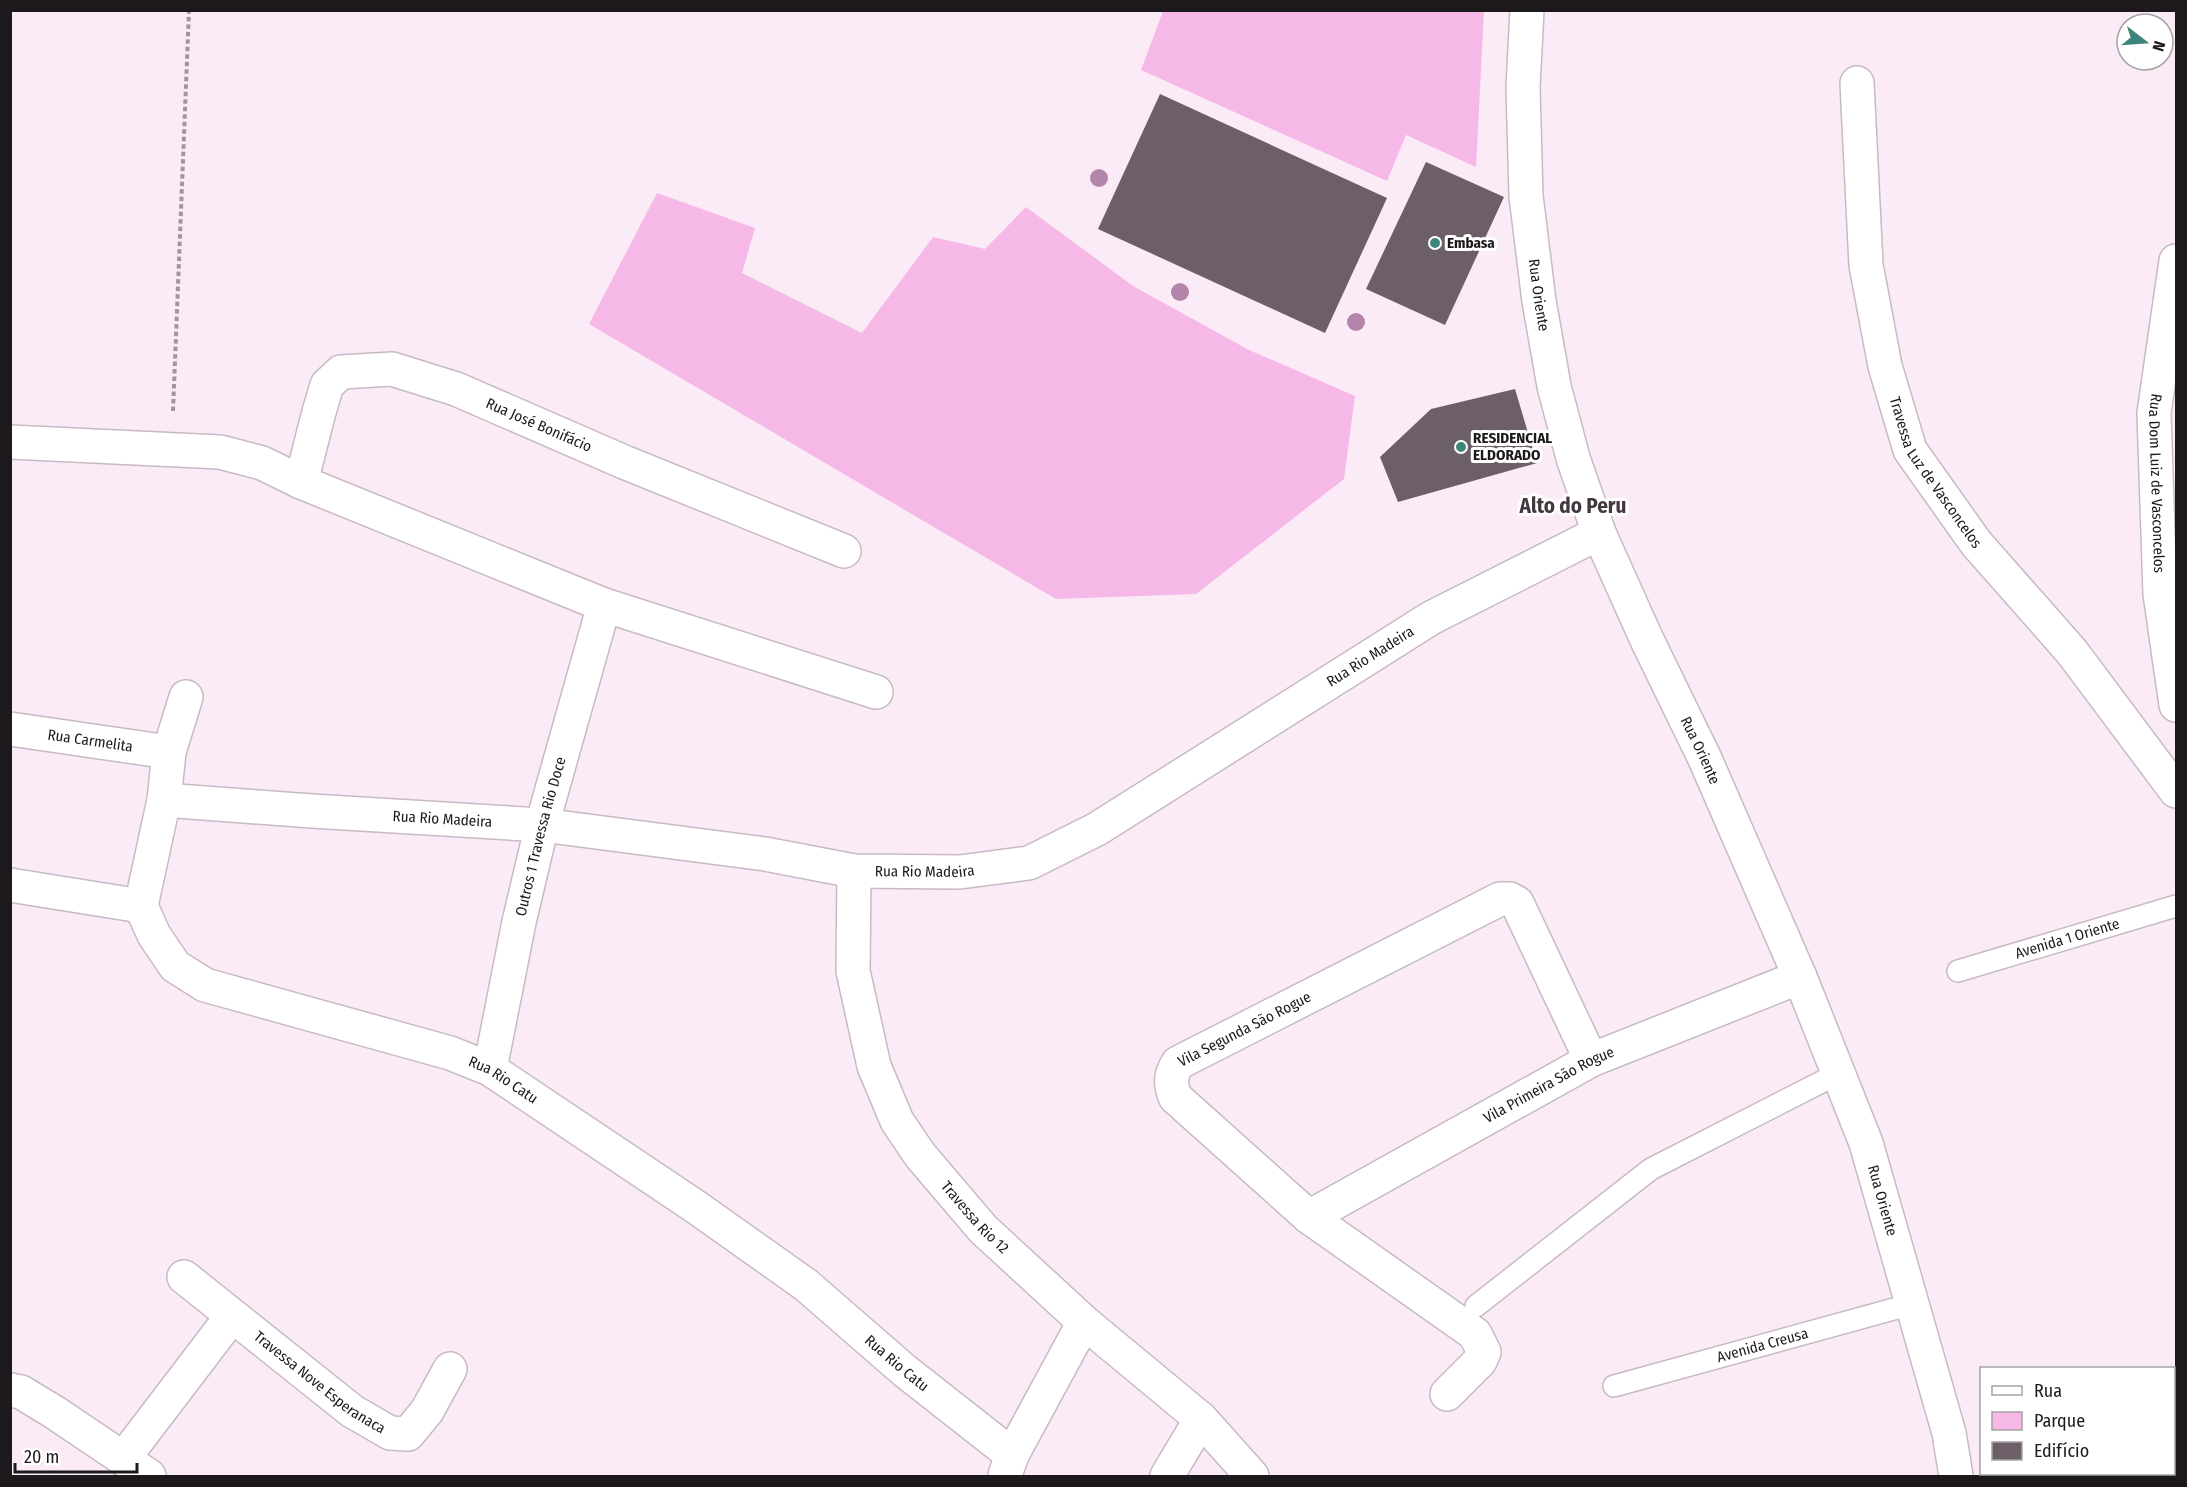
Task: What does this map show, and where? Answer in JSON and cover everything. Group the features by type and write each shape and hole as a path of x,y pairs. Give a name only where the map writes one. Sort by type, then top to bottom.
{"street":[{"name":"Rua Oriente","path":"1527,10 1522,87 1526,196 1539,301 1554,386 1573,458 1599,533 1647,640 1705,759 1800,977 1866,1143 1949,1433 1956,1476"},
{"name":"Travessa Luz de Vasconcelos","path":"1857,83 1866,265 1885,366 1910,450 1976,543 2072,652 2120,713 2176,791"},
{"name":"Rua Dom Luiz de Vasconcelos","path":"2176,261 2154,413 2160,594 2176,705"},
{"name":"Rua José Bonifácio","path":"301,482 327,385 341,372 392,369 456,388 624,462 844,551"},
{"path":"10,442 220,452 262,463 301,482 604,605 876,692"},
{"name":"Rua Rio Madeira","path":"164,800 542,825 765,854 854,871 960,872 1029,863 1097,829 1431,618 1599,533"},
{"name":"Outros 1 Travessa Rio Doce","path":"490,1069 519,922 542,825 604,605"},
{"path":"10,885 141,906 164,800 169,752 186,697"},
{"name":"Rua Carmelita","path":"10,729 169,752"},
{"name":"Travessa Rio 12","path":"854,871 852,971 874,1066 897,1121 920,1155 983,1229 1084,1322 1201,1419 1252,1476"},
{"name":"Vila Segunda São Rogue","path":"1447,1394 1480,1361 1484,1352 1475,1334 1310,1217 1175,1096 1171,1086 1171,1073 1178,1063 1500,899 1510,899 1517,903 1591,1060"},
{"name":"Rua Rio Catu","path":"141,906 154,935 175,966 205,985 450,1053 490,1069 806,1285 905,1371 1008,1466"},
{"name":"Vila Primeira São Rogue","path":"1310,1217 1591,1060 1800,977"},
{"name":"Travessa Nove Esperanaca","path":"184,1277 352,1411 390,1433 408,1434 427,1411 450,1368"},
{"path":"10,1390 21,1392 54,1412 136,1468 232,1316"},
{"path":"1008,1466 1084,1322"},
{"path":"1167,1476 1201,1419"}],"lane":[{"name":"Avenida 1 Oriente","path":"1958,971 2176,906"},
{"path":"1476,1306 1651,1169 1839,1073"},
{"name":"Avenida Creusa","path":"1614,1386 1912,1304"}],"path":[{"path":"171,449 189,10"}],"green space":[{"path":"1163,11 1484,11 1476,167 1406,135 1387,181 1141,70"},
{"path":"657,193 755,228 742,273 862,333 933,237 985,249 1026,207 1133,286 1249,350 1355,396 1344,479 1196,594 1056,599 589,324"}],"building":[{"path":"1160,94 1387,198 1325,333 1098,229"},
{"name":"Embasa","path":"1426,162 1504,197 1445,325 1366,289"},
{"name":"RESIDENCIAL ELDORADO","path":"1515,389 1537,463 1398,502 1380,457 1431,409"}],"place":[{"name":"Embasa","path":"1435,243"},
{"name":"RESIDENCIAL ELDORADO","path":"1461,447"}],"district":[{"name":"Alto do Peru","path":"1573,506"}]}
